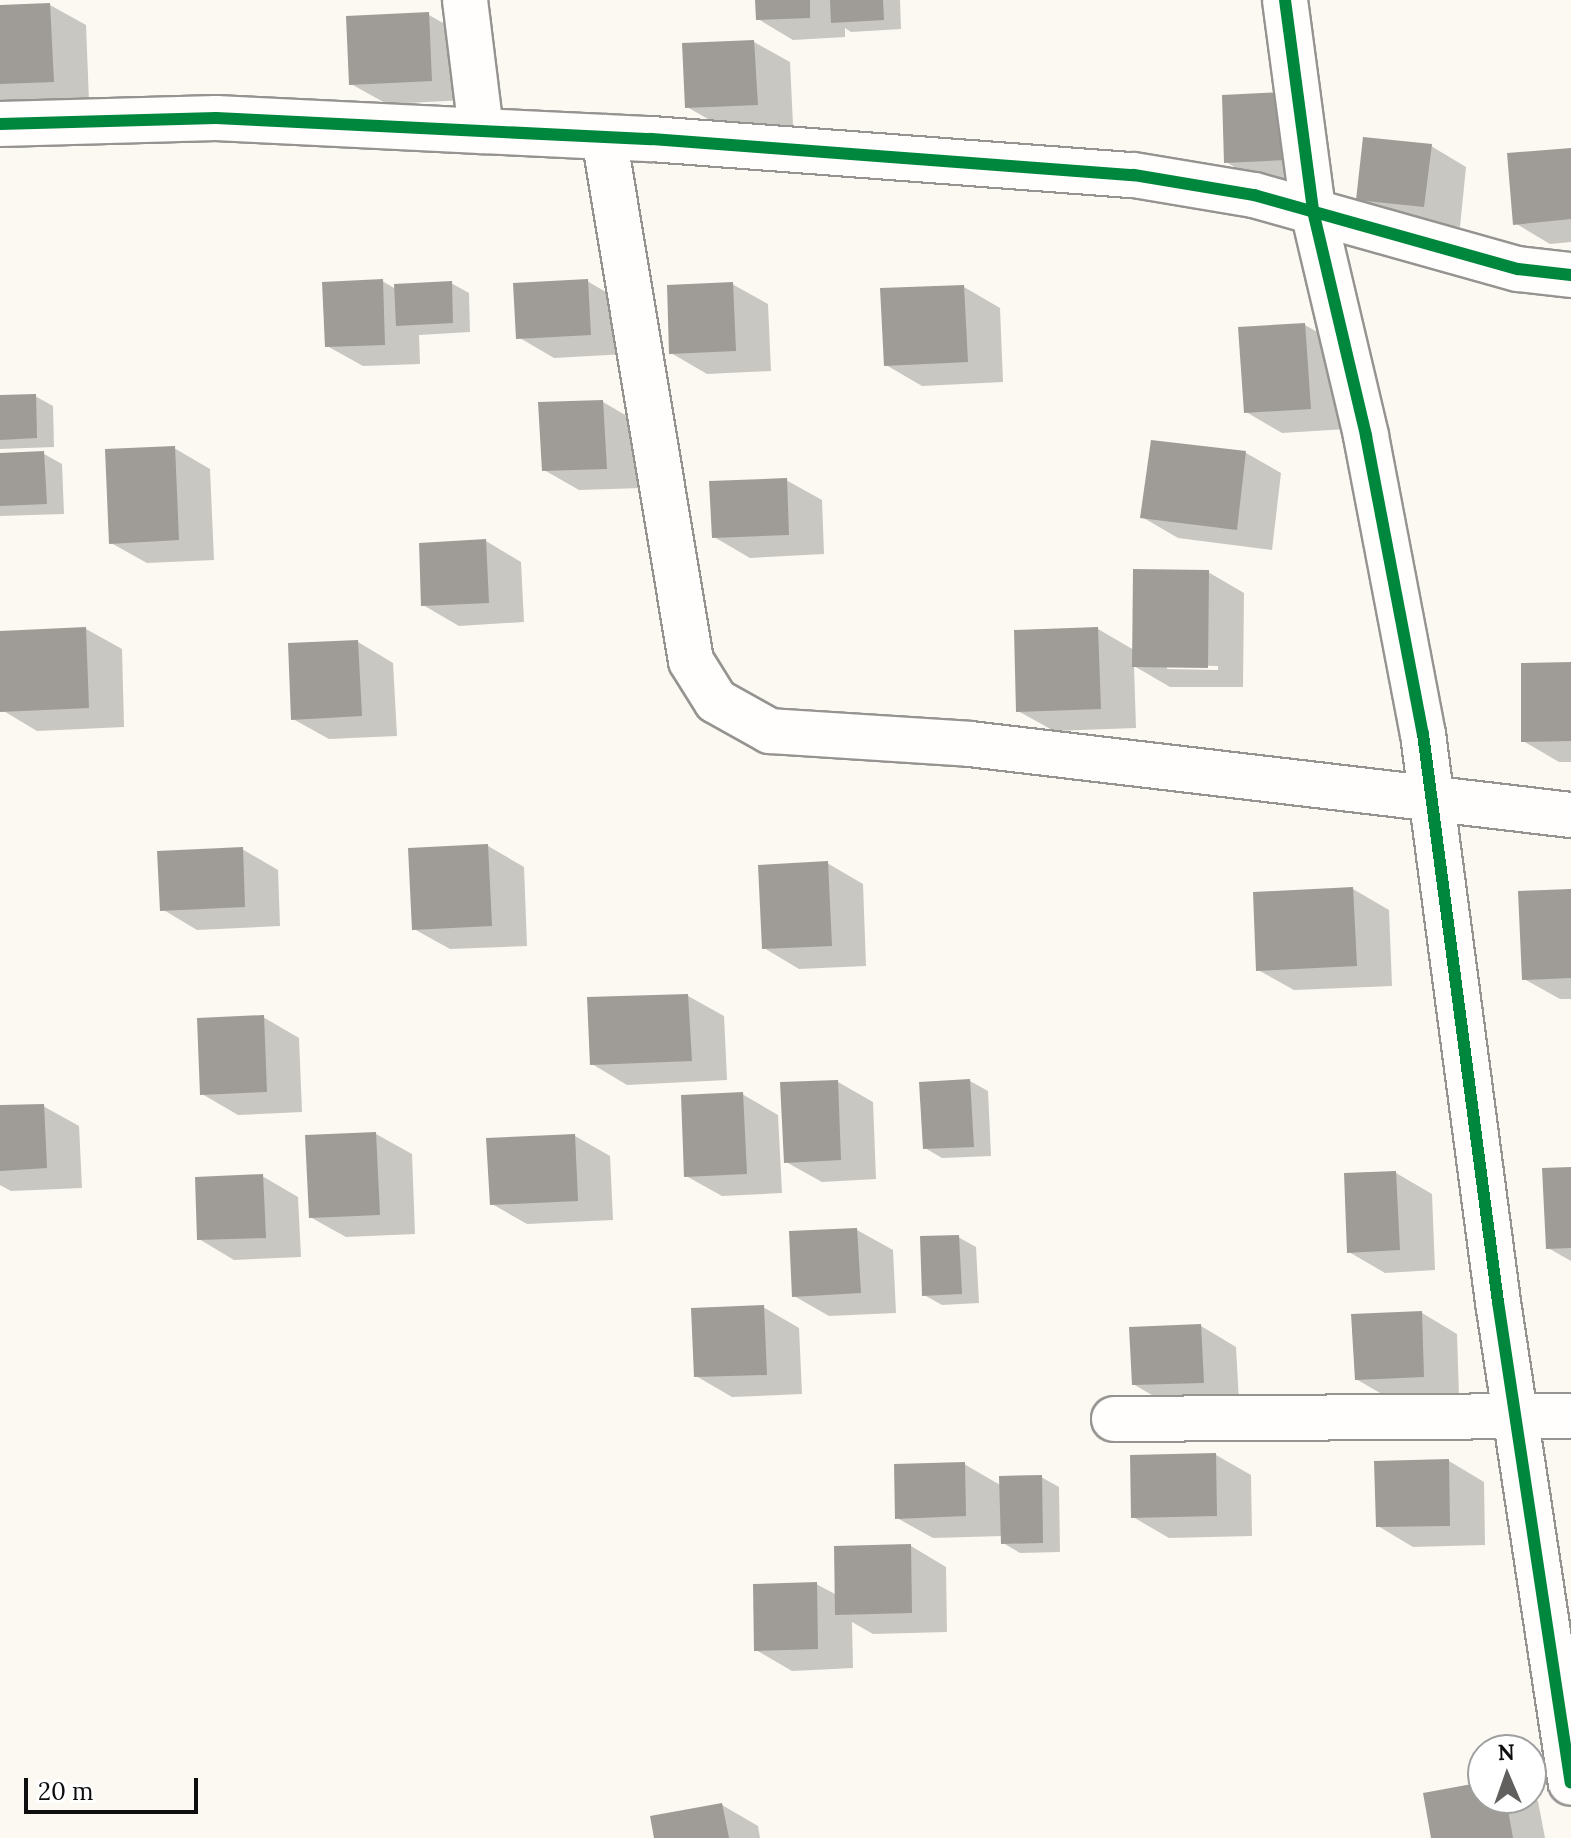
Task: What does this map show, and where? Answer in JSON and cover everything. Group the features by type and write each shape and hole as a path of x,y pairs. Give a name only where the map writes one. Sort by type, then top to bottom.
{"street":[{"path":"465,0 481,131"},
{"path":"1285,0 1313,211 1366,436 1423,734 1516,1417 1571,1782"},
{"path":"0,124 216,118 604,137 1134,175 1254,195 1518,269 1571,275"},
{"path":"604,137 691,661 716,701 770,731 970,744 1571,815"},
{"path":"1114,1419 1571,1416"}],"building":[{"path":"755,0 810,0 810,18 756,20"},
{"path":"830,0 883,0 884,20 831,23"},
{"path":"50,3 54,82 0,84 0,5"},
{"path":"429,12 432,81 349,85 346,16"},
{"path":"754,40 758,105 685,108 682,43"},
{"path":"1283,92 1285,160 1224,163 1222,95"},
{"path":"1363,137 1432,144 1424,207 1356,200"},
{"path":"1571,148 1571,219 1513,225 1507,153"},
{"path":"383,279 385,345 325,347 322,282"},
{"path":"588,279 591,335 516,339 513,283"},
{"path":"452,281 453,323 396,326 394,284"},
{"path":"733,282 736,351 669,354 667,285"},
{"path":"964,285 968,362 884,366 880,288"},
{"path":"1305,323 1311,409 1244,413 1238,327"},
{"path":"36,394 37,438 0,440 0,395"},
{"path":"603,400 607,469 542,471 538,402"},
{"path":"1151,440 1246,451 1237,530 1140,518"},
{"path":"175,446 179,540 109,544 105,449"},
{"path":"44,451 47,504 0,506 0,453"},
{"path":"787,478 789,535 712,538 709,481"},
{"path":"486,539 489,603 421,606 419,543"},
{"path":"1133,569 1209,570 1208,668 1132,667"},
{"path":"86,627 89,708 0,712 0,631"},
{"path":"1098,627 1101,709 1016,712 1014,630"},
{"path":"358,640 362,716 291,720 288,643"},
{"path":"1571,662 1571,741 1521,742 1521,663"},
{"path":"488,844 492,926 412,930 408,848"},
{"path":"243,847 245,907 160,911 157,851"},
{"path":"828,861 832,946 762,949 758,865"},
{"path":"1353,887 1357,966 1256,971 1253,892"},
{"path":"1571,889 1571,978 1522,980 1518,891"},
{"path":"688,994 692,1061 590,1065 587,997"},
{"path":"264,1015 267,1092 200,1095 197,1018"},
{"path":"970,1079 974,1147 923,1149 919,1082"},
{"path":"838,1080 841,1160 784,1163 780,1082"},
{"path":"743,1092 747,1174 684,1177 681,1095"},
{"path":"44,1104 47,1168 0,1171 0,1105"},
{"path":"376,1132 380,1215 309,1218 305,1135"},
{"path":"575,1134 578,1201 490,1205 486,1138"},
{"path":"1571,1167 1571,1248 1546,1249 1542,1168"},
{"path":"1396,1171 1400,1250 1347,1253 1344,1173"},
{"path":"263,1174 266,1238 197,1240 195,1177"},
{"path":"857,1228 861,1293 792,1297 789,1231"},
{"path":"959,1235 962,1294 922,1296 920,1236"},
{"path":"764,1305 767,1375 694,1377 691,1308"},
{"path":"1422,1311 1424,1377 1355,1380 1351,1314"},
{"path":"1201,1324 1204,1383 1132,1385 1129,1327"},
{"path":"1216,1453 1217,1516 1131,1518 1130,1455"},
{"path":"1449,1459 1450,1526 1376,1527 1374,1461"},
{"path":"965,1462 966,1516 895,1519 894,1464"},
{"path":"1042,1475 1043,1543 1001,1544 999,1476"},
{"path":"911,1544 912,1613 835,1615 834,1546"},
{"path":"817,1582 818,1649 754,1651 753,1584"},
{"path":"1467,1785 1467,1814 1509,1814 1513,1838 1431,1838 1423,1793"},
{"path":"722,1803 729,1838 654,1838 650,1816"}],"cycle path":[{"path":"1285,0 1313,211 1366,436 1423,734 1498,1302 1571,1782"},
{"path":"0,124 216,118 651,139 1134,175 1254,195 1518,269 1571,275"}]}
